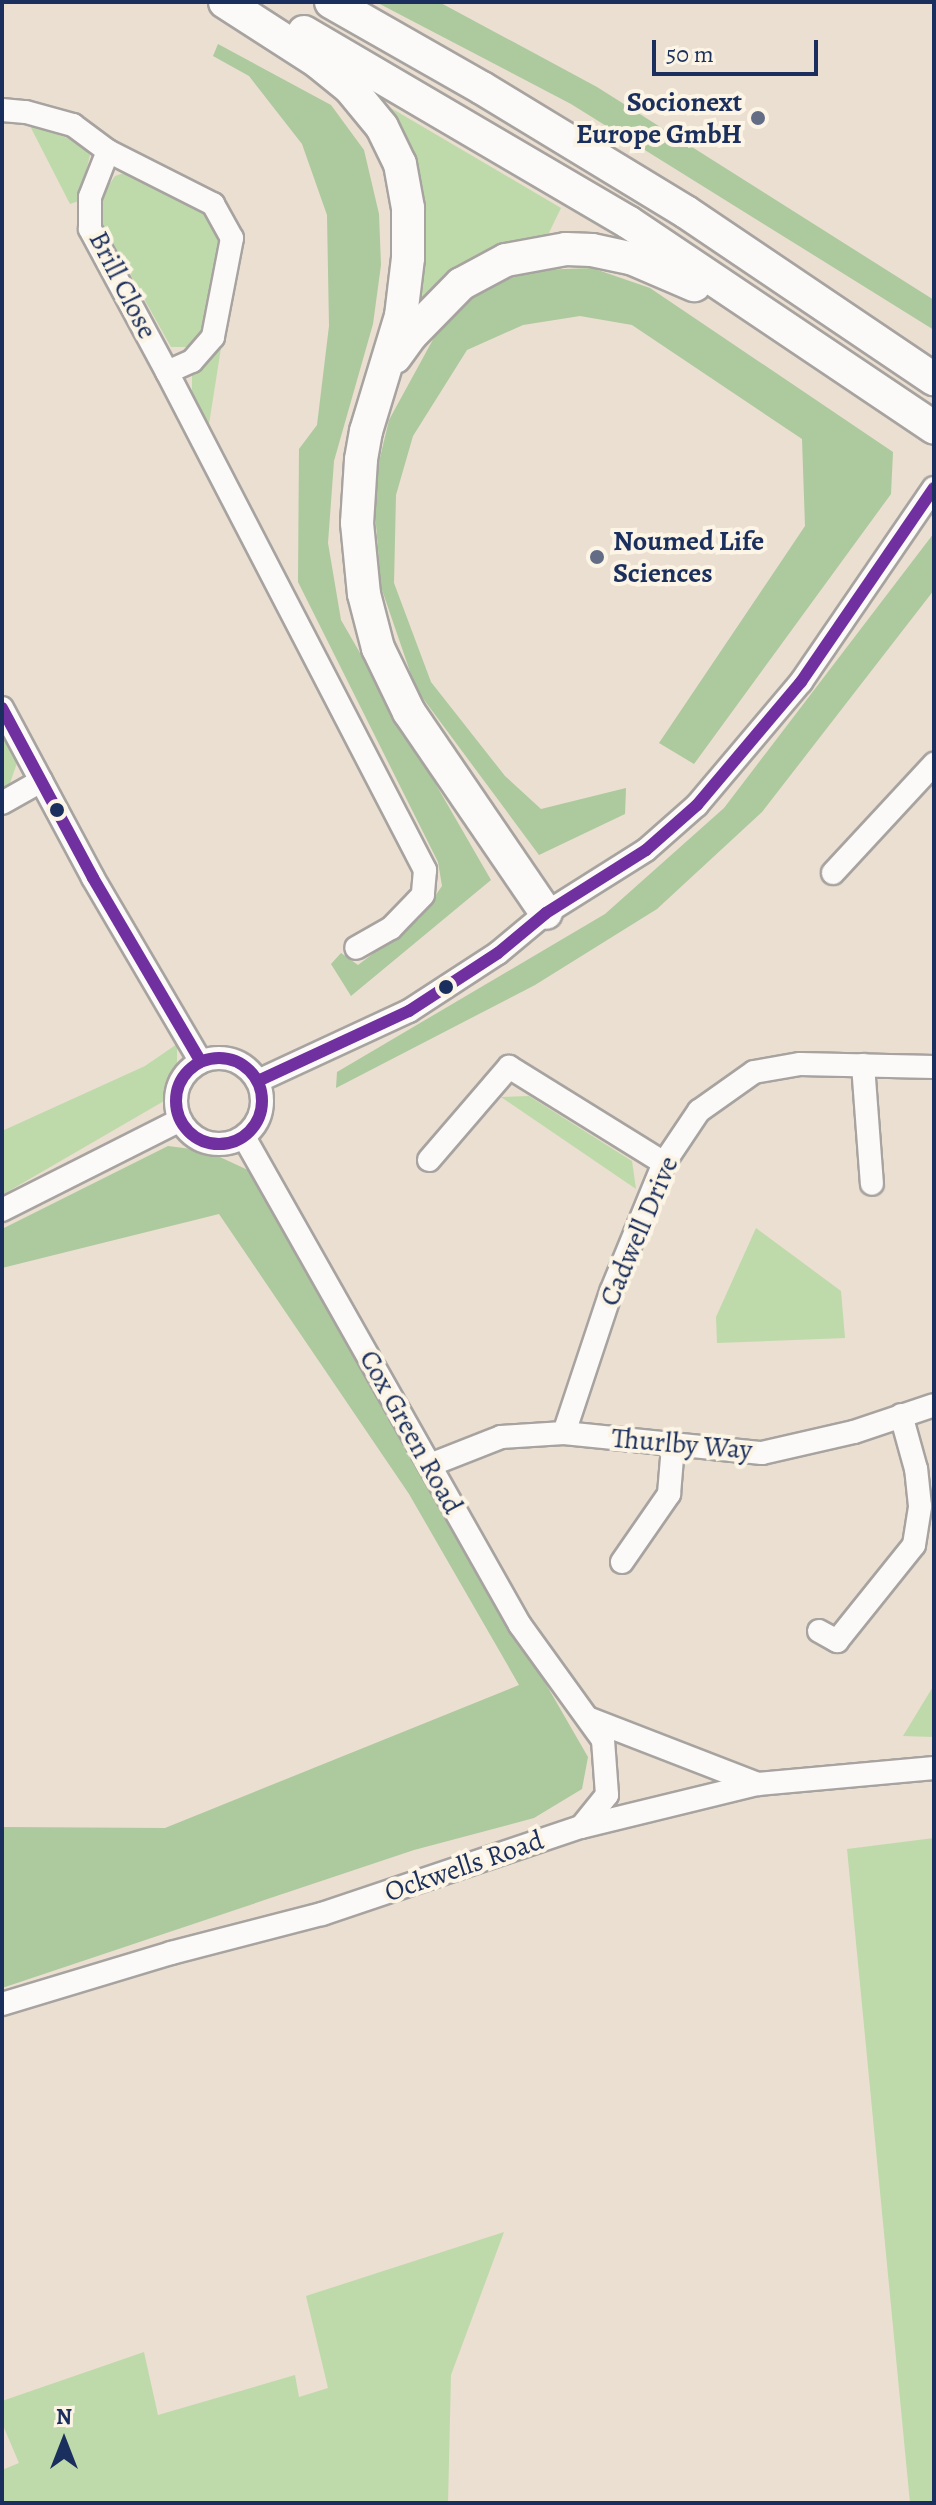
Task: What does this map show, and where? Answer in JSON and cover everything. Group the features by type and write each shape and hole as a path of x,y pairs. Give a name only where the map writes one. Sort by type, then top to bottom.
{"highway":[{"path":"225,2 318,62 350,88 371,111 392,144 405,186 409,233 401,316 366,431 358,492 358,562 370,623 393,682 428,744 546,913"},
{"path":"248,2 529,162 822,349 934,428"},
{"path":"331,2 482,88 660,196 934,379"},
{"path":"386,369 420,325 461,284 480,271 506,260 566,249 607,252 653,265 822,349"}],"street":[{"name":"Brill Close","path":"2,110 26,112 73,125 108,151 213,204 232,238 213,337 192,361 167,372"},
{"name":"Brill Close","path":"108,151 90,197 90,229 425,870 423,895 391,928 356,948"},
{"path":"258,1081 409,1011 498,953 546,913 646,850 697,805 801,682 934,488"},
{"path":"2,708 201,1062"},
{"path":"833,873 934,764"},
{"path":"2,803 41,781"},
{"path":"214,1058 240,1062 258,1081 263,1105 253,1129 230,1144 200,1141 180,1120 176,1093 190,1069 201,1062 214,1058"},
{"name":"Cadwell Drive","path":"564,1433 611,1292 664,1163 699,1111 754,1072 800,1064 934,1067"},
{"path":"863,1065 872,1184"},
{"path":"429,1160 509,1067 664,1163"},
{"path":"2,1210 180,1120"},
{"name":"Cox Green Road","path":"244,1137 520,1625 603,1740 607,1795 581,1827"},
{"name":"Thurlby Way","path":"430,1465 501,1437 564,1433 762,1453 854,1432 934,1405"},
{"path":"819,1631 837,1641 914,1545 920,1506 916,1469 901,1415"},
{"path":"621,1560 669,1494 673,1446"},
{"path":"590,1719 758,1784"},
{"name":"Ockwells Road","path":"2,2004 171,1953 322,1914 581,1827 758,1784 934,1768"}],"green space":[{"path":"376,2 439,2 597,87 934,300 934,330 571,104"},
{"path":"218,44 331,105 364,150 379,214 381,265 373,324 334,461 328,543 341,620 491,880 351,996 331,964 341,953 358,965 419,919 442,886 438,862 298,582 299,449 317,425 329,326 327,215 302,144 249,76 213,56"},
{"path":"379,101 561,208 545,241 415,325 416,272"},
{"path":"29,124 78,142 90,155 79,201 70,204"},
{"path":"130,171 208,216 221,233 221,252 204,337 192,347 171,347 100,220 101,197 115,176"},
{"path":"592,268 650,288 893,452 891,494 694,764 659,743 805,526 802,439 632,325 580,316 523,325 467,350 413,436 396,495 394,583 431,682 505,776 541,809 626,788 625,814 539,855 416,689 381,587 373,487 389,420 442,323 482,287 538,270"},
{"path":"221,348 209,424 192,396 192,373"},
{"path":"934,533 934,590 762,812 657,909 535,985 336,1088 337,1072 605,914 724,808"},
{"path":"2,721 20,754 9,786 2,790"},
{"path":"177,1044 177,1071 164,1101 2,1195 2,1131 145,1066"},
{"path":"529,1096 632,1161 636,1189 501,1097"},
{"path":"168,1146 207,1151 250,1171 588,1757 582,1789 534,1818 414,1850 2,1988 2,1827 165,1828 519,1685 409,1494 219,1214 2,1268 2,1229"},
{"path":"756,1228 841,1291 845,1338 717,1343 716,1317"},
{"path":"934,1685 934,1737 903,1736"},
{"path":"934,1838 934,2503 910,2503 847,1849"},
{"path":"504,2232 451,2375 448,2503 2,2503 2,2470 19,2463 2,2423 2,2401 144,2352 158,2415 295,2375 299,2397 328,2388 306,2296"}],"transit line":[{"path":"258,1081 409,1011 498,953 546,913 646,850 697,805 801,682 934,488"},
{"path":"2,708 93,878 201,1062"},
{"path":"211,1058 227,1058 250,1070 259,1084 262,1101 259,1118 250,1132 227,1144 211,1144 195,1137 183,1125 176,1109 176,1093 183,1077 195,1065 211,1058"}],"place":[{"name":"Socionext Europe GmbH","path":"758,118"},
{"name":"Noumed Life Sciences","path":"597,557"}]}
